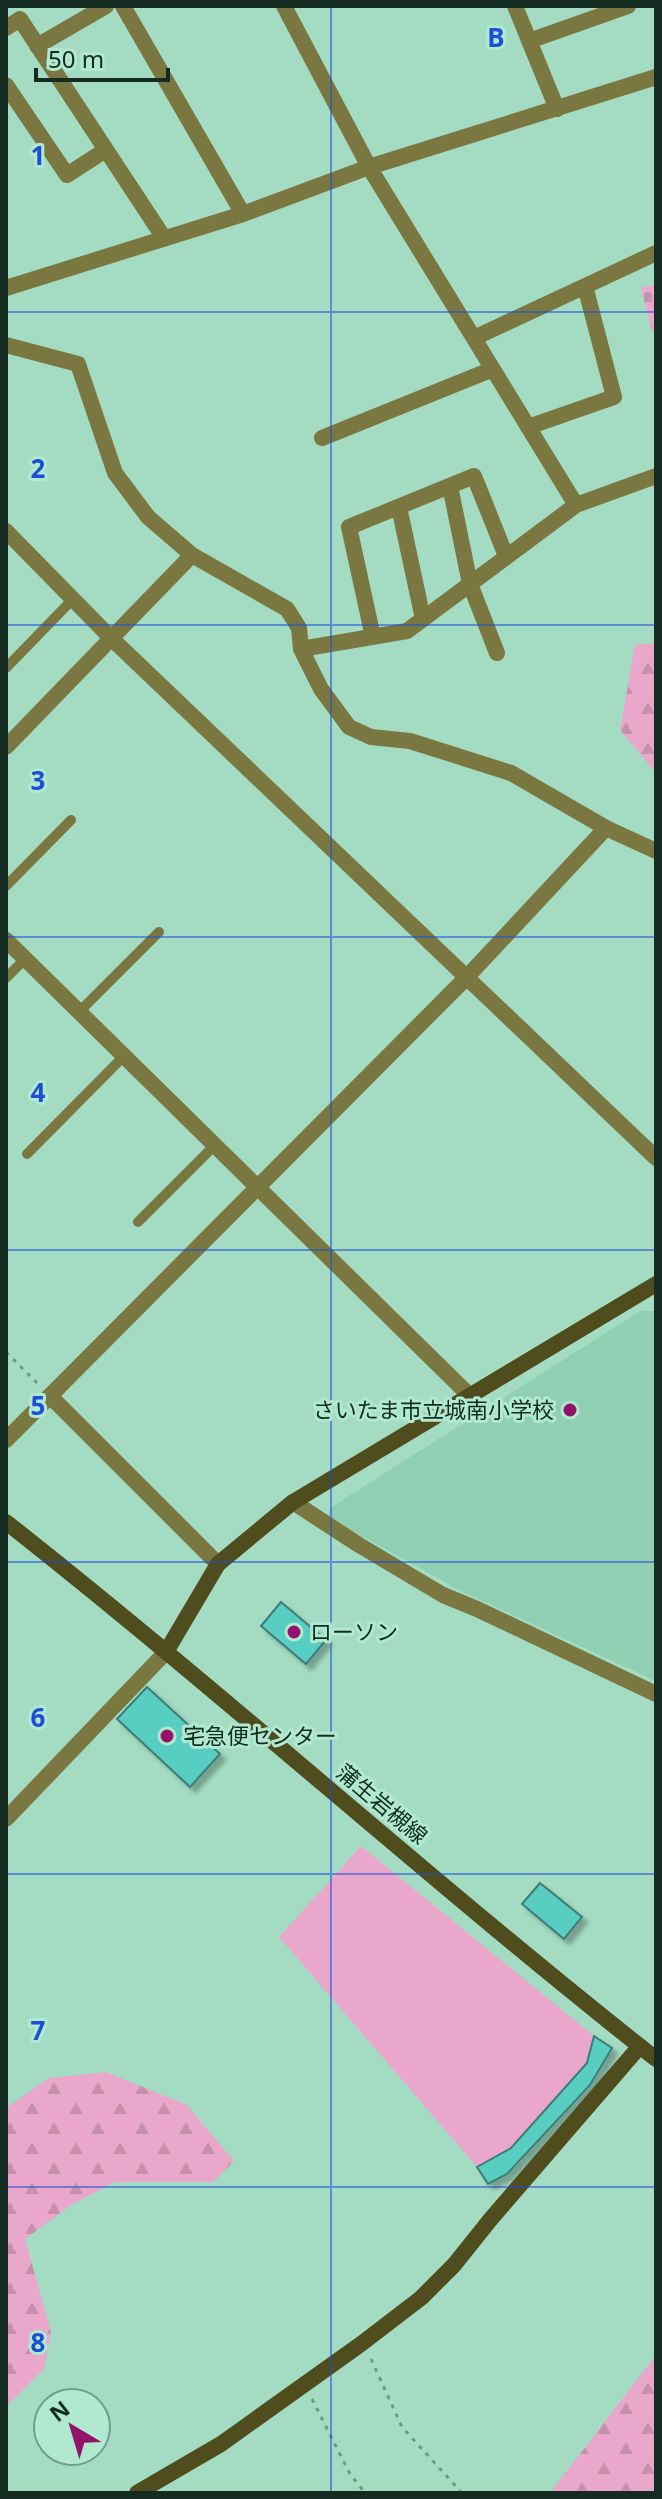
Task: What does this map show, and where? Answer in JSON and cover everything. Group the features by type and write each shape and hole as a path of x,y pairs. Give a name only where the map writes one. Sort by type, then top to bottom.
{"street":[{"path":"37,46 106,6"},
{"path":"123,6 243,214"},
{"path":"284,6 369,167 576,505"},
{"path":"515,6 557,109"},
{"path":"529,41 628,6"},
{"path":"6,28 20,19 164,238"},
{"path":"6,288 243,214 369,167 656,77"},
{"path":"6,85 67,175 104,151"},
{"path":"474,338 656,253"},
{"path":"528,427 614,397 585,286"},
{"path":"6,345 78,364 115,473 148,517 192,555 287,609 299,628 301,649 321,689 349,727 371,737 410,741 511,773 606,828 656,851"},
{"path":"322,438 493,369"},
{"path":"373,637 349,527 474,476 506,556"},
{"path":"301,649 407,631 576,505 656,476"},
{"path":"450,486 470,584 497,653"},
{"path":"399,507 423,619"},
{"path":"6,531 112,639 656,1158"},
{"path":"6,747 192,555"},
{"path":"6,1440 466,978 606,828"},
{"path":"6,940 470,1396"},
{"path":"6,1819 166,1652 218,1564 293,1502 655,1287"},
{"path":"50,1396 218,1564"},
{"path":"293,1502 443,1595 656,1694"},
{"name":"蒲生岩槻線","path":"6,1522 100,1596 656,2059"},
{"path":"137,2493 221,2444 421,2298 454,2265 640,2046"}],"lane":[{"path":"6,668 73,599"},
{"path":"6,886 71,820"},
{"path":"79,1012 159,932"},
{"path":"6,978 25,959"},
{"path":"27,1154 124,1056"},
{"path":"138,1222 215,1145"}],"path":[{"path":"6,1352 50,1396"},
{"path":"361,2344 373,2362 402,2427 462,2493"},
{"path":"301,2385 316,2403 350,2474 365,2493"}],"shaded area":[{"name":"さいたま市立城南小学校","path":"640,1311 656,1311 656,1681 459,1590 328,1517 330,1508"}],"green space":[{"path":"656,284 656,331 652,332 641,288"},
{"path":"656,643 656,773 620,730 635,645"},
{"path":"361,1846 594,2036 587,2063 511,2148 477,2167 279,1937"},
{"path":"106,2072 187,2105 234,2161 213,2182 114,2182 70,2206 25,2239 51,2332 44,2369 6,2407 6,2108 49,2078"},
{"path":"656,2355 656,2493 550,2493"}],"building":[{"path":"281,1602 326,1640 306,1664 261,1626"},
{"path":"147,1687 220,1754 190,1787 117,1719"},
{"path":"540,1883 582,1917 564,1939 522,1904"},
{"path":"594,2036 612,2048 590,2085 507,2174 488,2184 477,2167 511,2148 587,2063"}],"place":[{"name":"さいたま市立城南小学校","path":"570,1410"},
{"name":"ローソン","path":"294,1632"},
{"name":"宅急便センター","path":"167,1736"}]}
